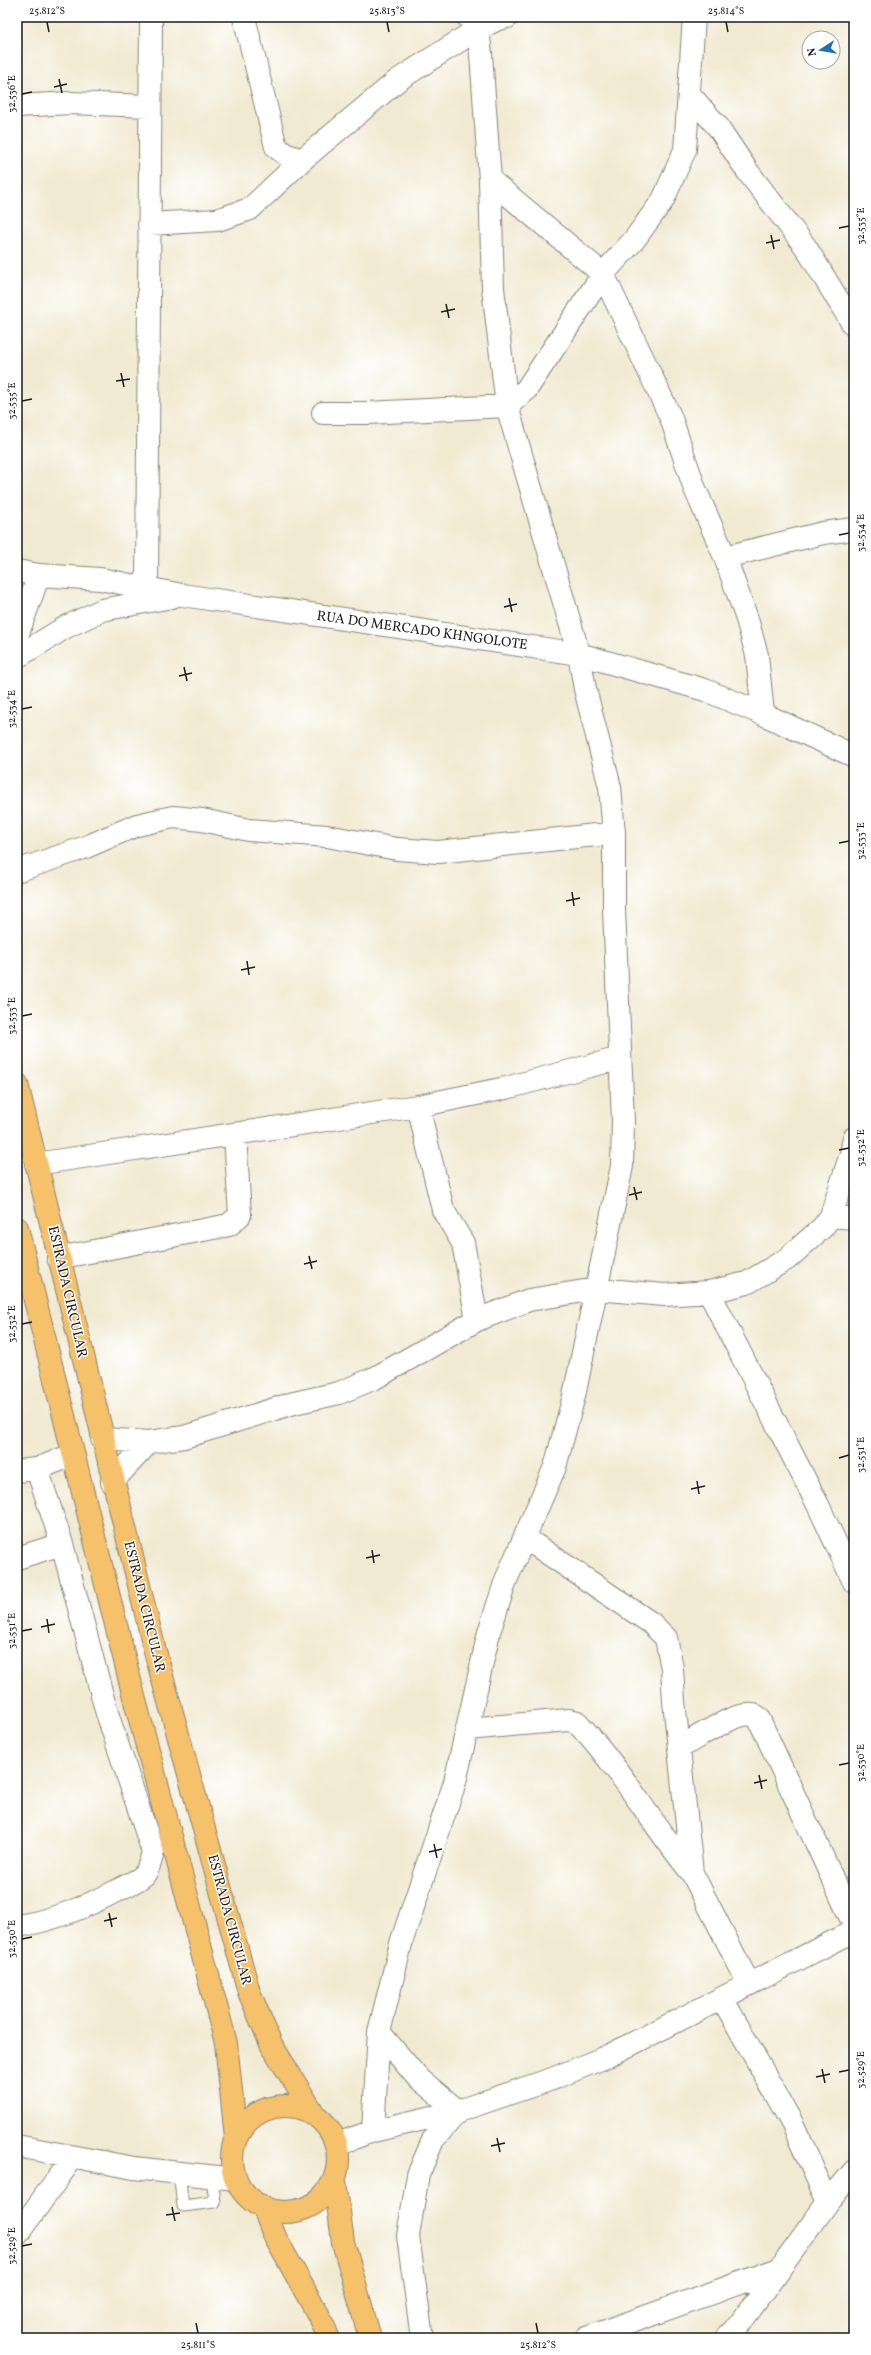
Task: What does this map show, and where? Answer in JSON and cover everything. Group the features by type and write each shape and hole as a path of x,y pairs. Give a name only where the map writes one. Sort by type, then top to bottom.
{"main road":[{"name":"ESTRADA CIRCULAR","path":"17,1084 112,1482 155,1651 249,1992 271,2044 314,2114"},
{"path":"17,1228 72,1455 226,2043 236,2138 232,2158 236,2179 247,2197 264,2209 285,2213 305,2210 323,2198 334,2181 339,2163 336,2144 328,2127 314,2114 297,2107 279,2106 261,2111 246,2122 236,2138"},
{"path":"334,2181 343,2242 370,2338"},
{"path":"264,2209 275,2237 323,2323 328,2338"}],"street":[{"path":"147,587 151,17"},
{"path":"244,17 276,147 285,154 302,160"},
{"path":"149,224 217,220 250,208 302,160 398,80 473,23 507,17"},
{"path":"323,412 367,413 507,406 526,390 602,274 634,240 663,200 685,150 690,95 694,17"},
{"path":"373,2131 379,2032 402,1940 455,1782 489,1632 506,1580 555,1467 574,1396 622,1166 623,1121 614,833 610,787 585,689 579,654 507,406 493,288 490,180 473,23"},
{"path":"690,95 718,127 748,172 805,246 854,326"},
{"path":"17,106 70,103 150,106"},
{"path":"490,180 602,274 671,418 695,489 725,557 747,619 757,655 763,714"},
{"path":"725,557 823,533 854,529"},
{"name":"RUA DO MERCADO KHNGOLOTE","path":"17,570 39,575 100,580 147,587 182,595 579,654 706,690 763,714 854,756"},
{"path":"17,636 39,575"},
{"path":"17,657 66,627 102,610 182,595"},
{"path":"17,871 86,846 137,825 173,817 202,820 248,830 327,836 398,849 438,852 614,833"},
{"path":"36,1164 235,1135 327,1119 418,1106 506,1088 620,1058"},
{"path":"418,1106 443,1210 463,1243 477,1320"},
{"path":"58,1258 229,1225 240,1214 235,1135"},
{"path":"102,1439 149,1442 211,1430 294,1403 338,1393 375,1378 477,1320 529,1300 596,1289 664,1295 709,1292 747,1283 787,1259 823,1227 832,1216 853,1152"},
{"path":"832,1216 854,1218"},
{"path":"709,1292 818,1505 854,1582"},
{"path":"112,1482 149,1442"},
{"path":"17,1926 36,1923 93,1903 132,1882 144,1875 151,1863 153,1852 127,1780 106,1710 62,1544 27,1470 72,1455"},
{"path":"525,1538 651,1623 666,1638 672,1668 692,1873"},
{"path":"17,1558 62,1544"},
{"path":"679,1748 740,1715 752,1713 758,1717 854,1925"},
{"path":"467,1729 570,1720 577,1722 624,1781 662,1836 692,1873 749,1984"},
{"path":"336,2144 373,2131 458,2111 552,2079 608,2056 854,1931"},
{"path":"722,1998 793,2125 828,2202"},
{"path":"379,2032 418,2077 458,2111"},
{"path":"422,2338 408,2236 418,2176 432,2140 458,2111"},
{"path":"17,2146 73,2157 179,2173 236,2179"},
{"path":"17,2235 73,2157"},
{"path":"727,2338 828,2202 854,2171"},
{"path":"586,2338 779,2269"}],"lane":[{"path":"179,2173 183,2206 215,2202 212,2177"}]}
